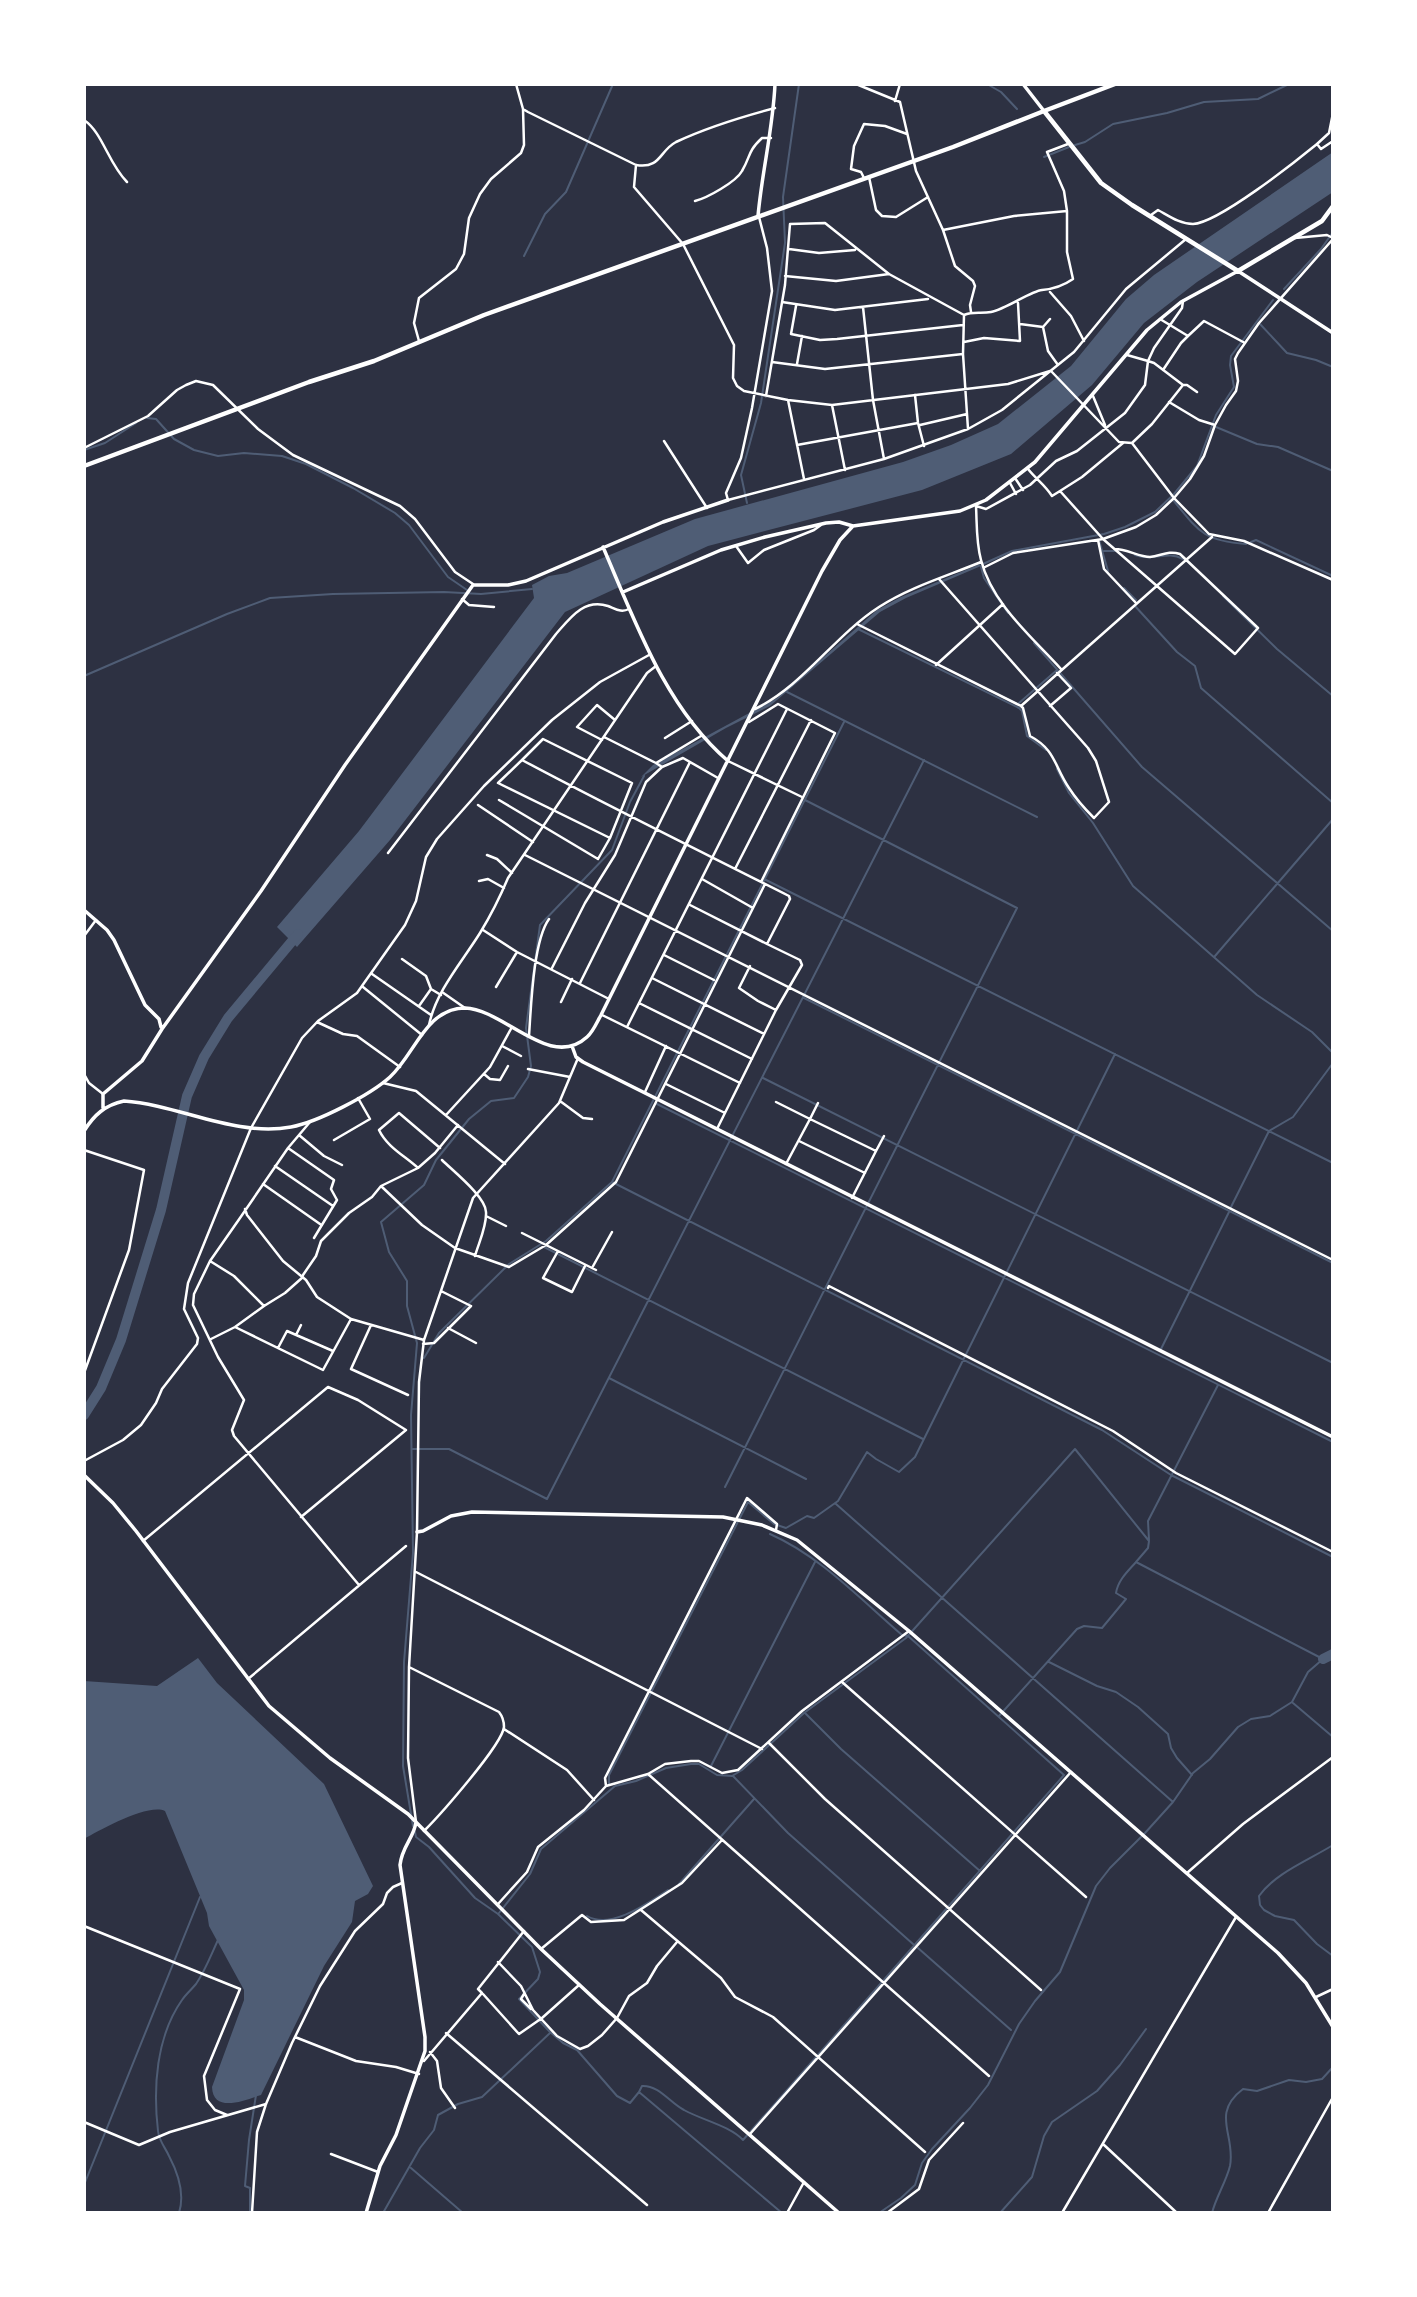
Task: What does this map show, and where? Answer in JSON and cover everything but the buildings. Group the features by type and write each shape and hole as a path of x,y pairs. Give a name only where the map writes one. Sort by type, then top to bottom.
{"main road":[{"path":"84,466 374,360 484,315 953,147 1115,84"},
{"path":"1044,111 1096,178 1150,216 1238,271 1322,221 1333,206"}],"street":[{"path":"419,341 414,323 419,298 456,269 464,254 469,218 480,194 491,180 521,153 524,145 523,109 516,84"},
{"path":"728,500 726,493 741,458 772,291 767,248 758,216 775,108 775,84"},
{"path":"856,84 900,102 912,160 956,265 974,281 971,312"},
{"path":"895,101 900,84"},
{"path":"1023,84 1044,111"},
{"path":"523,109 636,166 653,164 673,144 717,124 775,108"},
{"path":"1150,216 1154,210 1158,210 1177,220 1194,224 1204,222 1281,173 1317,144 1329,133 1333,113"},
{"path":"84,120 96,132 113,166 127,183"},
{"path":"906,134 886,126 864,124 854,146 851,169 866,177 876,209 881,216 896,217 928,197"},
{"path":"695,201 710,196 737,177 743,170 750,149 762,138 771,138"},
{"path":"1317,144 1321,149 1333,141"},
{"path":"766,396 782,303 790,224 825,223 889,274 930,299 964,315 971,312 990,313 1073,279 1067,252 1064,191 1047,152 1068,144"},
{"path":"636,166 634,187 683,244 734,345 733,378 737,386 766,396 832,405 1008,384 1052,372"},
{"path":"943,230 1014,216 1067,211"},
{"path":"983,567 1013,553 1100,539 1136,527 1156,515 1174,498 1204,456 1215,425 1236,391 1238,381 1235,359 1259,323 1333,239 1327,235 1295,238"},
{"path":"84,448 148,416 177,390 196,381 213,385 267,437 293,455 400,506 415,519 445,562 466,581 473,584 508,585 526,581 663,522 728,500 884,459 968,429 1002,410 1052,372 1084,341 1126,289 1186,239"},
{"path":"789,249 818,253 856,249"},
{"path":"623,592 736,546 823,524 839,522 853,526 960,511 976,506 1028,468 1085,406 1147,330 1183,301 1238,271 1333,333"},
{"path":"785,276 836,281 889,274"},
{"path":"1049,291 1070,316 1084,341"},
{"path":"782,303 835,310 930,299"},
{"path":"976,506 986,509 1023,490 1056,461 1077,451 1125,413 1145,385 1148,361 1182,308 1183,301"},
{"path":"964,342 984,338 1020,341 1018,302"},
{"path":"796,306 792,334 820,340 963,325"},
{"path":"863,307 873,400 884,459"},
{"path":"964,315 963,354 968,429"},
{"path":"1043,327 1050,319"},
{"path":"1160,319 1188,336"},
{"path":"1163,370 1181,343 1204,321 1246,343"},
{"path":"1020,324 1043,327"},
{"path":"1043,327 1048,351 1058,365"},
{"path":"797,365 802,336"},
{"path":"772,362 825,369 963,354"},
{"path":"1127,355 1148,361 1197,392"},
{"path":"1052,372 1123,443"},
{"path":"1028,468 1052,496 1082,477 1123,443 1132,443 1152,424 1183,385"},
{"path":"915,395 924,446"},
{"path":"1093,396 1106,428"},
{"path":"788,400 804,480"},
{"path":"1169,402 1199,420 1215,425"},
{"path":"832,405 845,470"},
{"path":"797,445 967,414"},
{"path":"664,441 707,508"},
{"path":"1132,443 1194,521 1213,536 1244,541 1333,580"},
{"path":"1015,478 1023,490"},
{"path":"1010,483 1016,494"},
{"path":"1060,491 1100,539 1115,549 1235,654 1258,628 1188,559 1173,552 1148,557 1126,549 1115,549"},
{"path":"976,506 976,535 981,562 994,592 1071,688 1050,706"},
{"path":"736,546 748,563 764,550 823,524"},
{"path":"402,959 426,976 431,989 465,1008 483,1013 546,1044 566,1048 587,1038 609,999 822,571 840,540 853,526"},
{"path":"1021,706 1213,536"},
{"path":"1100,539 1104,569 1137,604"},
{"path":"603,547 649,655 701,736 728,761 802,797"},
{"path":"753,709 779,694 878,608 912,590 981,562"},
{"path":"857,624 1021,706 1030,736 1044,743 1054,755 1070,790 1094,818 1109,802 1096,761 1088,748 939,579"},
{"path":"103,1108 103,1094 142,1061 473,584"},
{"path":"462,599 469,605 494,607"},
{"path":"388,853 548,643 573,615 594,603 622,612 629,610"},
{"path":"936,665 1003,604"},
{"path":"84,1461 123,1440 141,1425 162,1389 198,1343 184,1309 184,1299 188,1283 251,1128 303,1038 362,986 411,914 426,857 456,817 552,720 600,682 649,655"},
{"path":"429,1025 442,994 512,873 647,673 656,666"},
{"path":"381,1186 422,1225 455,1248 509,1267 547,1245 616,1182 753,908 802,797 835,733 778,704 748,722"},
{"path":"615,720 597,705 577,727 662,767"},
{"path":"626,1027 787,709"},
{"path":"735,869 811,720"},
{"path":"666,738 692,721"},
{"path":"656,762 701,736"},
{"path":"499,800 598,859 610,838 632,783 543,739 498,783 610,838"},
{"path":"552,968 593,888 615,855 646,782 662,767 683,758 719,778"},
{"path":"522,760 789,896 790,899 767,944"},
{"path":"580,983 690,762"},
{"path":"478,805 533,843"},
{"path":"487,855 497,859 512,873"},
{"path":"525,855 1333,1260"},
{"path":"479,881 488,879 504,888"},
{"path":"702,880 753,908"},
{"path":"690,905 800,960 802,965 776,1010 717,1129"},
{"path":"84,910 114,940 145,1004 159,1019 162,1029"},
{"path":"528,1036 542,928 549,919"},
{"path":"84,936 96,920"},
{"path":"482,929 516,952 609,999"},
{"path":"496,987 516,952"},
{"path":"664,955 716,981"},
{"path":"750,966 739,988 776,1010"},
{"path":"372,974 431,1016"},
{"path":"652,978 764,1034"},
{"path":"561,1002 572,979"},
{"path":"362,986 422,1035"},
{"path":"418,1007 431,989"},
{"path":"639,1003 752,1060"},
{"path":"84,1131 103,1108 124,1101 251,1128 291,1127 310,1122 383,1083 400,1067 429,1025 446,1012 465,1008"},
{"path":"601,1014 740,1083"},
{"path":"317,1023 343,1034 357,1036 400,1067"},
{"path":"446,1115 484,1074 512,1027"},
{"path":"502,1046 520,1056"},
{"path":"572,1046 578,1058 852,1198 1333,1437"},
{"path":"645,1092 666,1046"},
{"path":"424,2061 425,2037 402,1883 401,1856 416,1822 408,1758 409,1667 417,1532 419,1382 423,1342 476,1193 560,1101 578,1058"},
{"path":"484,1074 490,1079 500,1080 508,1066"},
{"path":"528,1069 569,1077"},
{"path":"84,1073 89,1083 103,1094"},
{"path":"383,1083 416,1091 505,1164"},
{"path":"666,1084 725,1113"},
{"path":"334,1140 370,1119 358,1098"},
{"path":"560,1101 583,1118 592,1119"},
{"path":"776,1102 876,1151"},
{"path":"786,1164 818,1103"},
{"path":"418,1168 391,1147 379,1130 399,1113 440,1148"},
{"path":"310,1122 262,1184 211,1261 194,1294 193,1305 244,1400 232,1433 359,1585"},
{"path":"210,1339 236,1327 285,1293 303,1277 317,1256 321,1241 381,1186 418,1168 440,1148 457,1125"},
{"path":"299,1135 324,1156 342,1165"},
{"path":"852,1198 884,1136"},
{"path":"799,1141 864,1174"},
{"path":"288,1148 334,1180 331,1189 337,1200 314,1238"},
{"path":"84,1150 144,1170 129,1250 84,1373"},
{"path":"442,1160 476,1193 485,1206 486,1216 475,1256"},
{"path":"275,1166 333,1206"},
{"path":"262,1184 322,1225"},
{"path":"246,1209 247,1215 276,1254 303,1277 317,1297 351,1319 434,1343 471,1306 442,1292"},
{"path":"486,1216 506,1226"},
{"path":"522,1233 594,1269 612,1232"},
{"path":"558,1251 543,1279 572,1292 585,1265"},
{"path":"211,1261 234,1276 264,1306"},
{"path":"828,1288 830,1286 1113,1431 1176,1473 1333,1552"},
{"path":"236,1327 323,1370 351,1319"},
{"path":"296,1335 301,1325"},
{"path":"371,1325 351,1369 408,1395"},
{"path":"448,1328 476,1343"},
{"path":"278,1348 287,1331 333,1351"},
{"path":"143,1541 328,1387 358,1400 406,1430 301,1517"},
{"path":"84,1475 113,1503 268,1706 320,1750 400,1806 579,1985 839,2213"},
{"path":"607,1786 605,1778 747,1498 777,1524 776,1530"},
{"path":"417,1532 451,1516 472,1512 685,1516 735,1519 776,1530 797,1540 909,1631 1295,1968 1333,2027"},
{"path":"247,1679 406,1546"},
{"path":"415,1571 762,1749"},
{"path":"498,1904 527,1872 538,1847 607,1786 648,1774 665,1764 691,1760 699,1761 716,1771 729,1773 737,1770 802,1711 909,1631"},
{"path":"409,1667 503,1716 504,1729 455,1799 424,1831"},
{"path":"842,1682 1086,1897"},
{"path":"504,1729 567,1770 594,1800"},
{"path":"769,1743 825,1799 1041,1990"},
{"path":"1187,1873 1243,1824 1333,1757"},
{"path":"749,2134 1071,1773"},
{"path":"648,1774 989,2076"},
{"path":"541,1949 582,1915 591,1922 624,1920 641,1910 682,1883 722,1840"},
{"path":"252,2213 257,2132 295,2037 320,1986 355,1931 383,1904 387,1892 402,1883"},
{"path":"641,1910 722,1978 735,1997 773,2017 925,2152"},
{"path":"1062,2213 1237,1916"},
{"path":"84,1926 240,1989 204,2076 207,2100 215,2110 227,2115"},
{"path":"524,1931 478,1989 519,2034 542,2018 579,1985"},
{"path":"498,1962 521,1986 533,2010 557,2036 580,2049 602,2035 617,2018 629,1996 648,1983 657,1966 677,1942"},
{"path":"1316,1997 1333,1989"},
{"path":"366,2213 378,2172 396,2135 424,2061 482,1993"},
{"path":"446,2033 647,2205"},
{"path":"295,2037 356,2061 396,2067 419,2074"},
{"path":"430,2052 438,2062 441,2088 455,2108"},
{"path":"1268,2213 1333,2097"},
{"path":"84,2122 139,2145 170,2132 266,2104"},
{"path":"887,2213 919,2189 929,2160 963,2123"},
{"path":"1103,2144 1177,2213"},
{"path":"331,2154 378,2172"},
{"path":"787,2213 804,2182"}],"water":[{"path":"1333,152 1333,192 1197,282 1144,323 1092,385 1011,454 922,490 708,546 565,612 390,840 297,947 277,927 359,831 534,598 532,585 695,519 903,462 998,424 1071,366 1126,299 1154,275"},
{"path":"980,564 981,566 880,612 770,706 641,777 653,765 777,698 877,610"},
{"path":"198,1658 217,1683 324,1784 373,1886 368,1894 355,1901 352,1922 324,1966 261,2095 231,2103 218,2100 212,2087 244,2000 244,1990 209,1926 207,1913 165,1811 136,1814 84,1839 84,1681 157,1686"}],"waterway":[{"path":"524,256 545,214 566,192 613,84"},
{"path":"747,503 741,475 761,403 785,243 783,197 799,84"},
{"path":"987,84 1001,92 1017,109"},
{"path":"1075,145 1085,142 1113,124 1204,102 1258,99 1289,84"},
{"path":"1044,157 1069,147"},
{"path":"1284,289 1333,232"},
{"path":"983,564 1012,551 1104,534 1155,512 1197,466 1216,415 1234,387 1231,356 1273,300"},
{"path":"1260,324 1287,353 1333,367"},
{"path":"147,418 156,419 174,439 194,450 218,456 244,453 282,456 306,464 353,488 395,513 409,525 448,577 467,590"},
{"path":"84,450 105,443 136,423"},
{"path":"1216,427 1257,444 1278,447 1333,471"},
{"path":"1174,501 1204,533 1232,543 1246,544"},
{"path":"1099,540 1108,571"},
{"path":"1251,542 1256,540 1333,576"},
{"path":"1104,551 1116,551"},
{"path":"1135,555 1183,559"},
{"path":"981,567 984,578 1008,613"},
{"path":"1124,588 1135,601"},
{"path":"84,676 270,598 333,594 481,594 532,589"},
{"path":"1223,596 1277,649 1333,696"},
{"path":"1135,606 1177,652 1195,666 1201,688 1333,803"},
{"path":"858,629 1019,708 1027,736 1046,750"},
{"path":"1034,643 1142,767 1333,931"},
{"path":"1019,703 1057,670"},
{"path":"787,692 1037,817"},
{"path":"422,1358 439,1333 509,1264 546,1241 612,1182 844,722"},
{"path":"413,1449 449,1449 547,1499 924,760"},
{"path":"1057,769 1069,793 1093,823 1133,886 1257,995 1312,1032 1333,1053"},
{"path":"413,1826 403,1766 404,1662 413,1553 411,1415 417,1343 407,1306 407,1281 389,1252 381,1222 424,1185 436,1160 469,1119 491,1101 514,1098 528,1077 531,1066 526,1028 540,925 612,850 630,802 644,776"},
{"path":"725,1487 1017,908 805,800"},
{"path":"1215,956 1333,819"},
{"path":"766,880 1333,1163"},
{"path":"84,1415 101,1388 121,1340 161,1210 187,1096 204,1057 228,1018 298,934"},
{"path":"804,998 1333,1263"},
{"path":"609,1785 609,1775 748,1502 774,1524 786,1528 807,1516 814,1518 838,1501 867,1452 899,1472 915,1457 1115,1054"},
{"path":"1231,1207 1269,1131 1293,1117 1333,1063"},
{"path":"763,1078 1333,1363"},
{"path":"657,1104 1333,1442"},
{"path":"612,1182 1102,1430 1171,1475 1333,1557"},
{"path":"1160,1351 1229,1212"},
{"path":"544,1247 923,1439"},
{"path":"609,1378 806,1479"},
{"path":"1149,1540 1148,1521 1218,1385"},
{"path":"499,1913 530,1874 541,1849 615,1786 636,1781 666,1768 691,1764 699,1764 717,1775 732,1776 804,1713 906,1638 1075,1449 1149,1541 1148,1548 1136,1562 1323,1659 1308,1672 1292,1702 1270,1716 1251,1719 1238,1727 1210,1759 1193,1773 1173,1802 1110,1868 1096,1886 1060,1972 1019,2024 988,2085 932,2149 922,2163 915,2185 879,2213"},
{"path":"836,1504 1173,1802"},
{"path":"639,2092 642,2086 654,2088 684,2110 723,2127 743,2140 1064,1775 908,1636 902,1635 839,1579 806,1554 770,1534"},
{"path":"711,1766 815,1562"},
{"path":"999,1716 1077,1629 1084,1626 1102,1628 1126,1599 1116,1593 1117,1588 1136,1562"},
{"path":"1323,1659 1333,1654"},
{"path":"1049,1662 1097,1686 1116,1692 1138,1707 1168,1734 1171,1748 1192,1775"},
{"path":"1293,1703 1333,1737"},
{"path":"805,1713 841,1749 980,1871"},
{"path":"733,1776 788,1833 913,1944"},
{"path":"679,1884 754,1799"},
{"path":"415,1832 416,1837 429,1847 475,1898 498,1914 532,1947 540,1972 538,1979 519,1999 550,2032 577,2050 617,2096 630,2103 639,2092 782,2213"},
{"path":"1333,1845 1274,1880 1259,1896 1264,1910 1275,1916 1294,1920 1333,1956"},
{"path":"587,1916 607,1920 618,1917 640,1908 668,1890"},
{"path":"84,2185 200,1897"},
{"path":"179,2213 180,2184 158,2131 158,2063 173,2014 196,1984 218,1940"},
{"path":"918,1948 1011,2030"},
{"path":"1000,2213 1032,2177 1044,2136 1052,2122 1097,2091 1146,2029"},
{"path":"383,2213 420,2148 434,2130 438,2115 458,2104 482,2097 550,2033"},
{"path":"1212,2213 1230,2166 1226,2116 1233,2098 1243,2089 1257,2091 1289,2080 1306,2082 1322,2079 1333,2067"},
{"path":"250,2213 250,2188 245,2186 256,2095"},
{"path":"411,2168 463,2213"}]}
